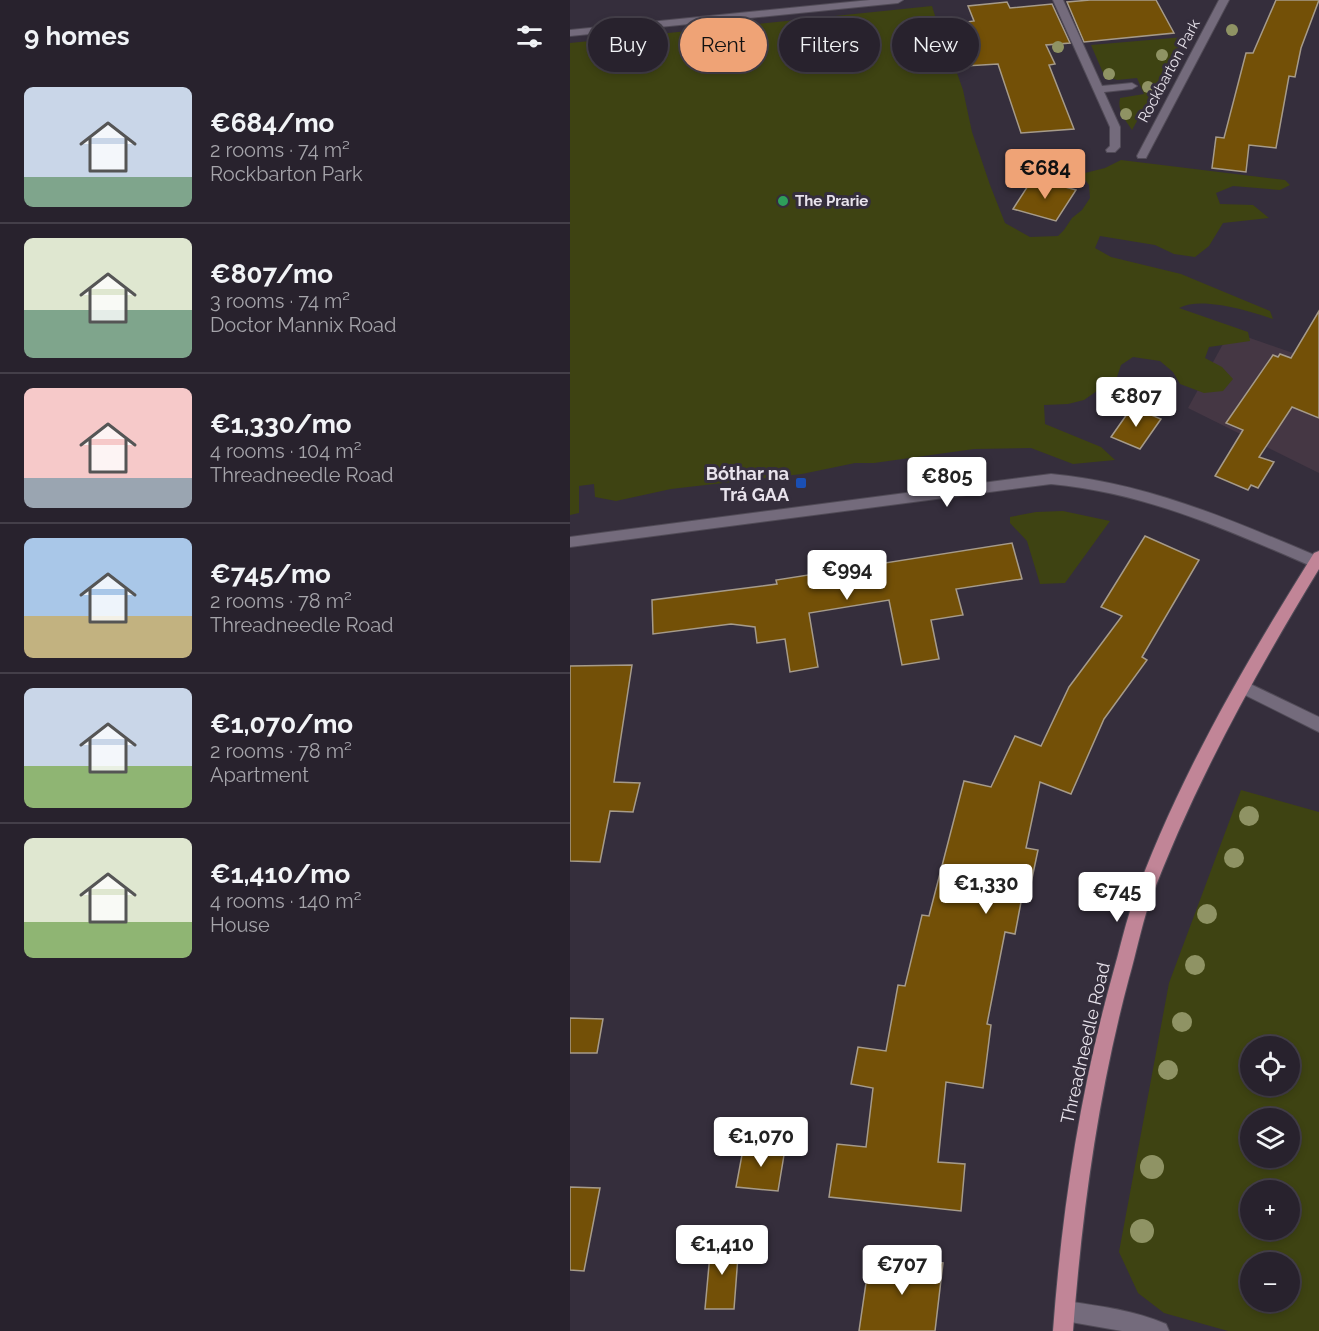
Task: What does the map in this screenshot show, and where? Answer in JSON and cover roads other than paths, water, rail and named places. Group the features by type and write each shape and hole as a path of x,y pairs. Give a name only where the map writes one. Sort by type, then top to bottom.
{"main road":[{"name":"Threadneedle Road","path":"1064,1321 1089,1111 1113,1002 1141,905 1180,809 1244,687 1317,560"}],"street":[{"path":"570,33 898,0"},
{"name":"Rockbarton Park","path":"1058,0 1115,127 1115,147 1111,150"},
{"name":"Rockbarton Park","path":"1142,156 1224,0"},
{"path":"1099,89 1132,86"},
{"path":"570,542 1051,479 1117,487 1210,517 1317,560"},
{"path":"1244,687 1319,725"},
{"path":"1064,1321 1119,1320 1159,1331"}],"place":[{"name":"The Prarie","path":"783,201"},
{"name":"Bóthar na Trá GAA","path":"801,483"}]}
